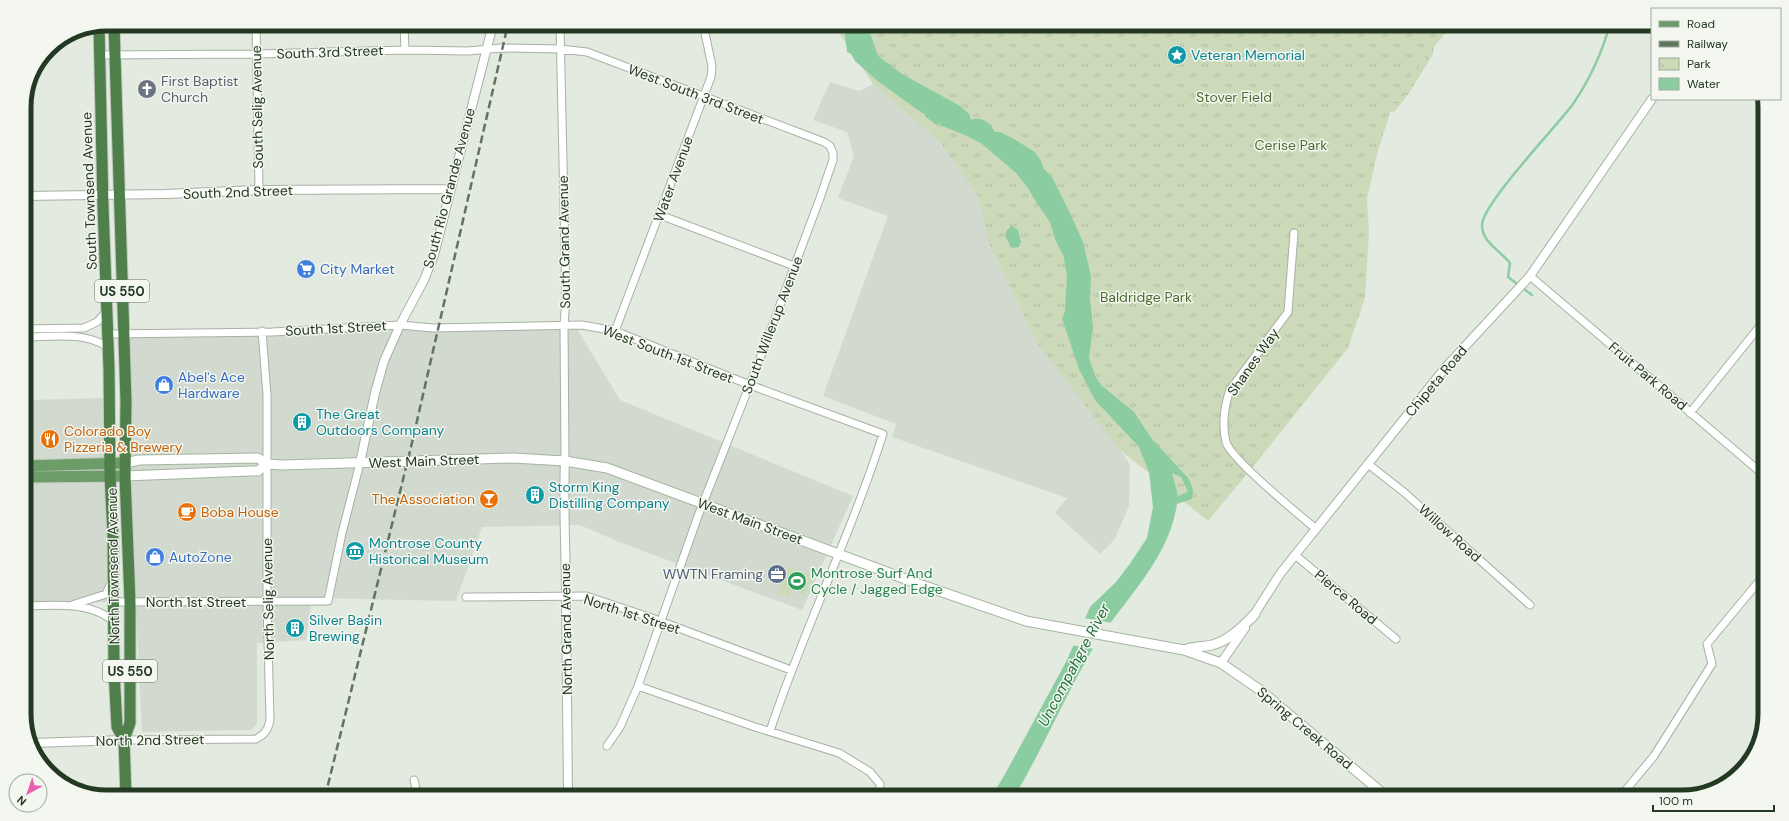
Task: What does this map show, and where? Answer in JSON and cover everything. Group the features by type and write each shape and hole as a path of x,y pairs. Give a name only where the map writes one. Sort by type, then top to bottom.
{"highway":[{"name":"US 550","path":"114,31 126,402 125,463"},
{"name":"South Townsend Avenue","path":"99,32 110,476"},
{"name":"North Townsend Avenue","path":"125,463 130,602 130,722 124,740 126,790"},
{"name":"North Townsend Avenue","path":"110,476 117,727 124,740"}],"main road":[{"name":"West Main Street","path":"125,463 139,460 258,458 267,464 513,458 565,461 607,468 941,592 1026,620 1061,628 1184,650 1221,663"},
{"path":"31,466 125,463"},
{"name":"West Main Street","path":"125,476 258,471 267,464"},
{"path":"31,477 125,476"},
{"path":"1184,650 1211,645 1226,639 1240,629 1255,614"},
{"name":"Spring Creek Road","path":"1221,663 1260,690 1379,790"}],"street":[{"name":"South Selig Avenue","path":"256,31 259,190"},
{"path":"404,31 405,50"},
{"name":"South Rio Grande Avenue","path":"360,462 374,393 384,361 400,325 424,280 434,255 490,31"},
{"name":"South Grand Avenue","path":"560,31 566,300 564,324 565,461"},
{"name":"Water Avenue","path":"615,331 712,77 712,66 704,31"},
{"name":"South 3rd Street","path":"100,55 256,54 405,50 468,51 501,48 560,49"},
{"name":"West South 3rd Street","path":"560,49 586,52 824,142 830,146"},
{"name":"Chipeta Road","path":"1221,663 1255,614 1280,574 1316,528 1444,368 1530,276 1651,100"},
{"name":"South Willerup Avenue","path":"607,746 620,727 638,686 704,503 832,166 834,153 830,146"},
{"name":"South 2nd Street","path":"31,196 119,195 259,190 451,189"},
{"path":"660,215 794,266"},
{"name":"Shanes Way","path":"1294,233 1288,312 1230,390 1226,400 1224,425 1226,443 1238,460 1316,528"},
{"name":"Fruit Park Road","path":"1530,276 1758,470"},
{"path":"31,329 84,328 96,322 107,311"},
{"name":"South 1st Street","path":"107,334 272,332 400,325 433,328 564,324"},
{"name":"West South 1st Street","path":"564,324 582,325 615,331 750,385 883,434 839,553"},
{"path":"1690,412 1758,328"},
{"path":"262,331 266,395 267,464"},
{"path":"31,337 83,337 99,341 108,347"},
{"name":"North Grand Avenue","path":"565,461 564,526 568,790"},
{"name":"North 1st Street","path":"113,602 328,601 342,533 360,462"},
{"name":"North Selig Avenue","path":"266,732 270,720 267,602 267,464"},
{"name":"Willow Road","path":"1368,464 1405,493 1530,605"},
{"path":"770,731 791,670 839,553"},
{"name":"Pierce Road","path":"1295,555 1396,639"},
{"path":"70,606 106,594 113,578"},
{"path":"1626,790 1654,756 1712,664 1707,644 1758,582"},
{"name":"North 1st Street","path":"466,597 586,596 791,670"},
{"path":"31,606 70,606 95,611 106,615 114,622"},
{"path":"638,686 839,753 870,772 880,784 880,790"},
{"name":"North 2nd Street","path":"37,743 124,740 256,739 266,732"},
{"path":"414,780 416,790"}],"shaded area":[{"path":"830,82 859,91 873,84 940,142 980,197 988,241 1130,465 1129,506 1115,539 1100,554 1055,513 1067,498 892,437 896,424 823,396 888,216 838,198 854,156 847,132 813,120"},
{"path":"400,325 577,329 620,400 853,496 802,610 619,542 580,525 482,527 456,601 312,598 306,640 257,643 257,724 251,730 142,732 123,335"},
{"path":"109,398 113,602 31,604 31,400"}],"green space":[{"path":"838,31 1447,31 1397,91 1377,154 1367,199 1369,232 1365,298 1348,348 1208,521 1119,449 1038,344 988,241 979,197 940,142 873,84"},
{"path":"1435,37 1433,54 1409,93 1394,112 1386,110 1371,65"},
{"name":"Montrose Surf And Cycle / Jagged Edge","path":"788,566 814,576 805,596 792,590 789,598 777,593"}],"water":[{"name":"Uncompahgre River","path":"845,31 869,31 878,56 902,74 960,106 969,114 971,120 979,119 985,121 995,132 1000,132 1014,139 1035,152 1044,169 1052,177 1083,242 1091,276 1090,299 1093,328 1089,358 1095,376 1101,385 1134,412 1152,439 1189,479 1193,490 1192,499 1177,504 1172,526 1153,566 1100,638 1088,657 1018,790 995,790 1067,660 1090,607 1116,582 1147,538 1153,507 1149,472 1139,447 1095,400 1079,369 1062,319 1065,311 1067,273 1064,257 1055,239 1050,222 1028,188 1016,173 982,144 940,125 938,122 938,126 926,117 924,113 879,82 855,61 851,54 847,52","holes":["1172,473 1181,477 1188,492 1178,496"]},
{"path":"1012,226 1018,230 1021,242 1019,247 1012,248 1005,236 1007,230"},
{"path":"1152,788 1164,790 1137,790"}],"pier":[{"path":"1084,618 1113,623 1095,649 1071,645"}],"waterway":[{"path":"1532,295 1508,277 1510,263 1488,242 1482,225 1485,215 1494,200 1579,95 1595,66 1608,31"}],"railway":[{"path":"327,790 411,447 506,31"}],"place":[{"name":"Veteran Memorial","path":"1177,55"},
{"name":"First Baptist Church","path":"147,89"},
{"name":"City Market","path":"306,269"},
{"name":"Abel's Ace Hardware","path":"164,385"},
{"name":"The Great Outdoors Company","path":"302,422"},
{"name":"Colorado Boy Pizzeria & Brewery","path":"50,439"},
{"name":"Storm King Distilling Company","path":"535,495"},
{"name":"The Association","path":"489,499"},
{"name":"Boba House","path":"187,512"},
{"name":"Montrose County Historical Museum","path":"355,551"},
{"name":"AutoZone","path":"155,557"},
{"name":"WWTN Framing","path":"777,574"},
{"name":"Montrose Surf And Cycle / Jagged Edge","path":"797,581"},
{"name":"Silver Basin Brewing","path":"295,628"}],"park label":[{"name":"Stover Field","path":"1234,97"},
{"name":"Cerise Park","path":"1291,145"},
{"name":"Baldridge Park","path":"1146,297"}]}
